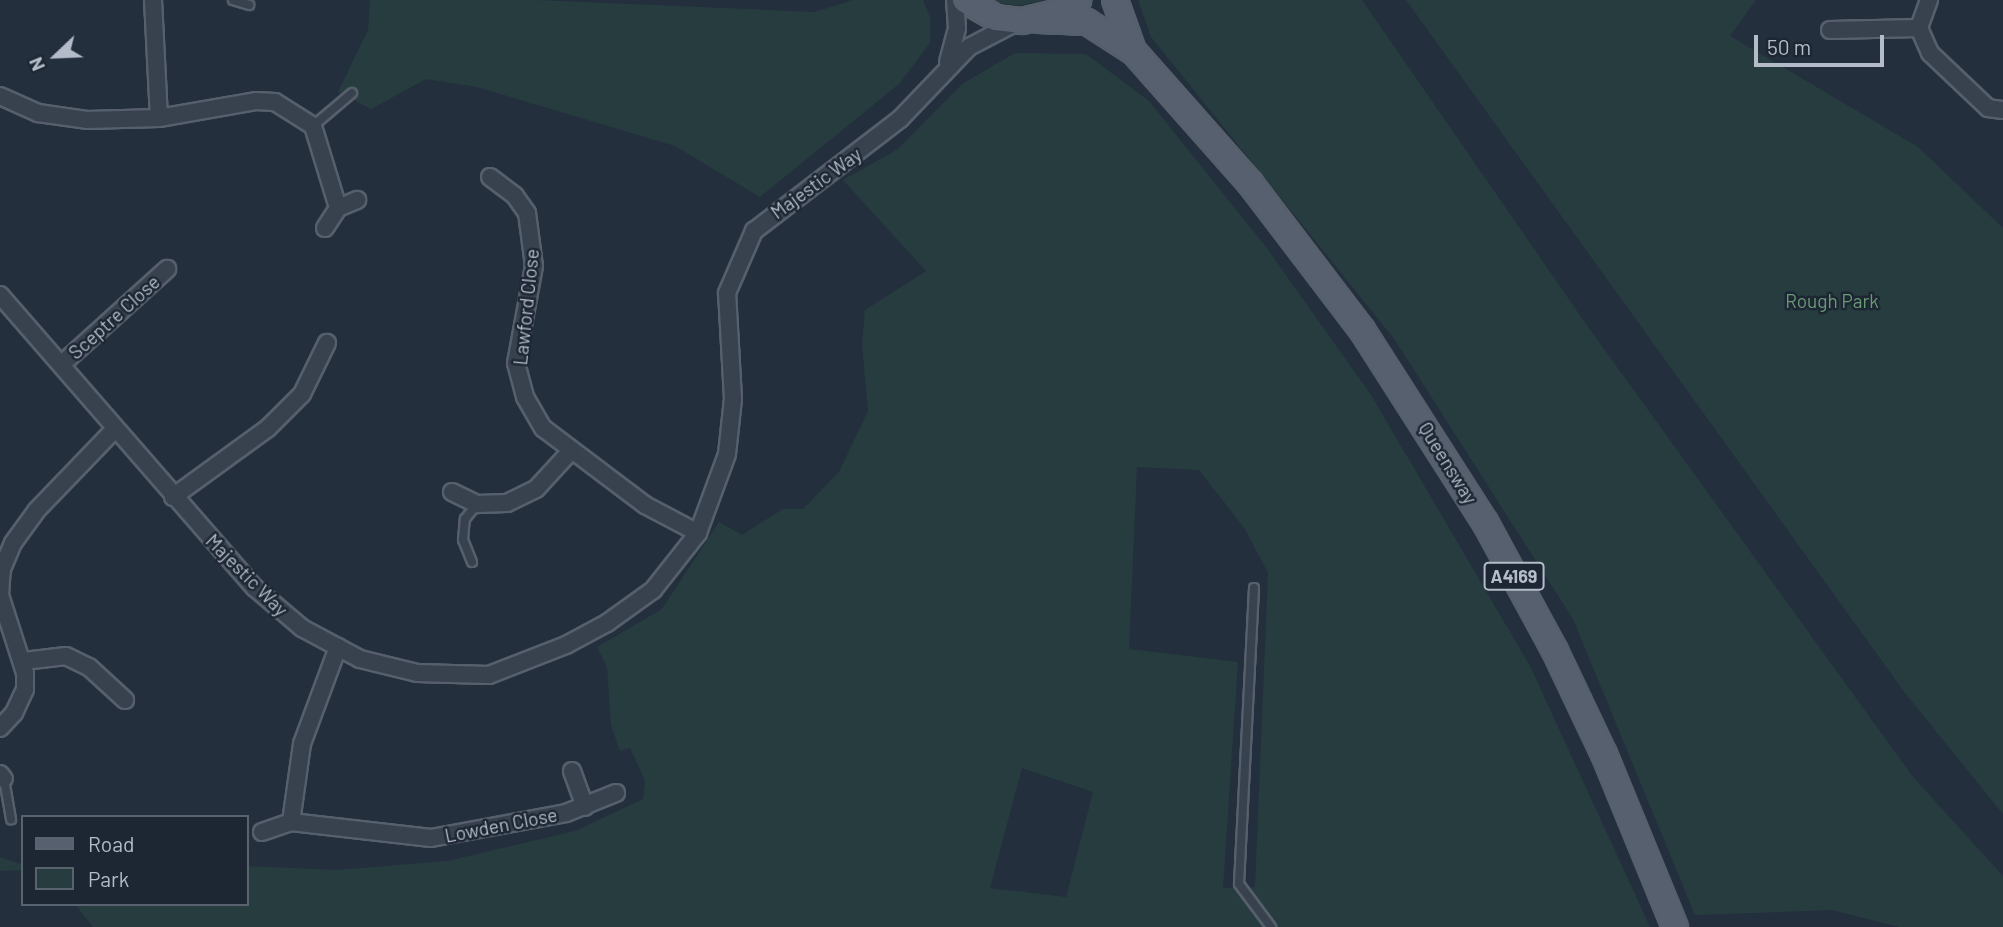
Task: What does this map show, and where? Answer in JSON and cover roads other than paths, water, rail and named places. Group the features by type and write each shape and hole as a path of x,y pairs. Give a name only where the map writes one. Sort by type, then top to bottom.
{"main road":[{"name":"Queensway","path":"965,0 996,18 1087,22 1134,52 1251,183 1362,330 1424,423 1555,651 1638,836 1671,917"},
{"path":"1030,21 1078,0"},
{"name":"Queensway","path":"1115,0 1134,52"}],"street":[{"path":"153,0 159,118"},
{"name":"Majestic Way","path":"939,76 956,41 955,0"},
{"path":"1929,0 1919,28 1930,53 1988,108 2003,110"},
{"name":"Majestic Way","path":"0,295 62,364 173,497 255,588 302,628 360,659 417,673 489,675 566,645 607,622 653,590 698,533 727,454 733,400 727,293 754,231 900,119 939,76 980,40 1030,21"},
{"path":"1830,30 1919,28"},
{"path":"0,96 38,113 87,120 159,118 256,101 275,102 313,126 338,208"},
{"name":"Lawford Close","path":"490,177 515,195 527,213 534,246 516,363 525,397 543,428 570,452 645,505 698,533"},
{"path":"325,228 338,208 357,200"},
{"name":"Sceptre Close","path":"62,364 166,269"},
{"path":"173,497 276,419 302,394 327,343"},
{"path":"0,728 14,713 25,689 24,661 0,595 6,540 115,429"},
{"path":"452,492 477,504 507,503 536,489 570,452"},
{"path":"291,822 302,744 338,648"},
{"path":"24,661 66,656 89,667 106,693 125,700"},
{"name":"Lowden Close","path":"572,771 585,807"},
{"name":"Lowden Close","path":"261,832 291,822 431,838 585,807 616,793"}],"lane":[{"path":"233,0 249,5"},
{"path":"313,126 352,93"},
{"path":"472,562 463,540 465,519 477,504"},
{"path":"1254,588 1239,884 1271,927"},
{"path":"2,777 11,819"}],"park label":[{"name":"Rough Park","path":"1832,301"}]}
